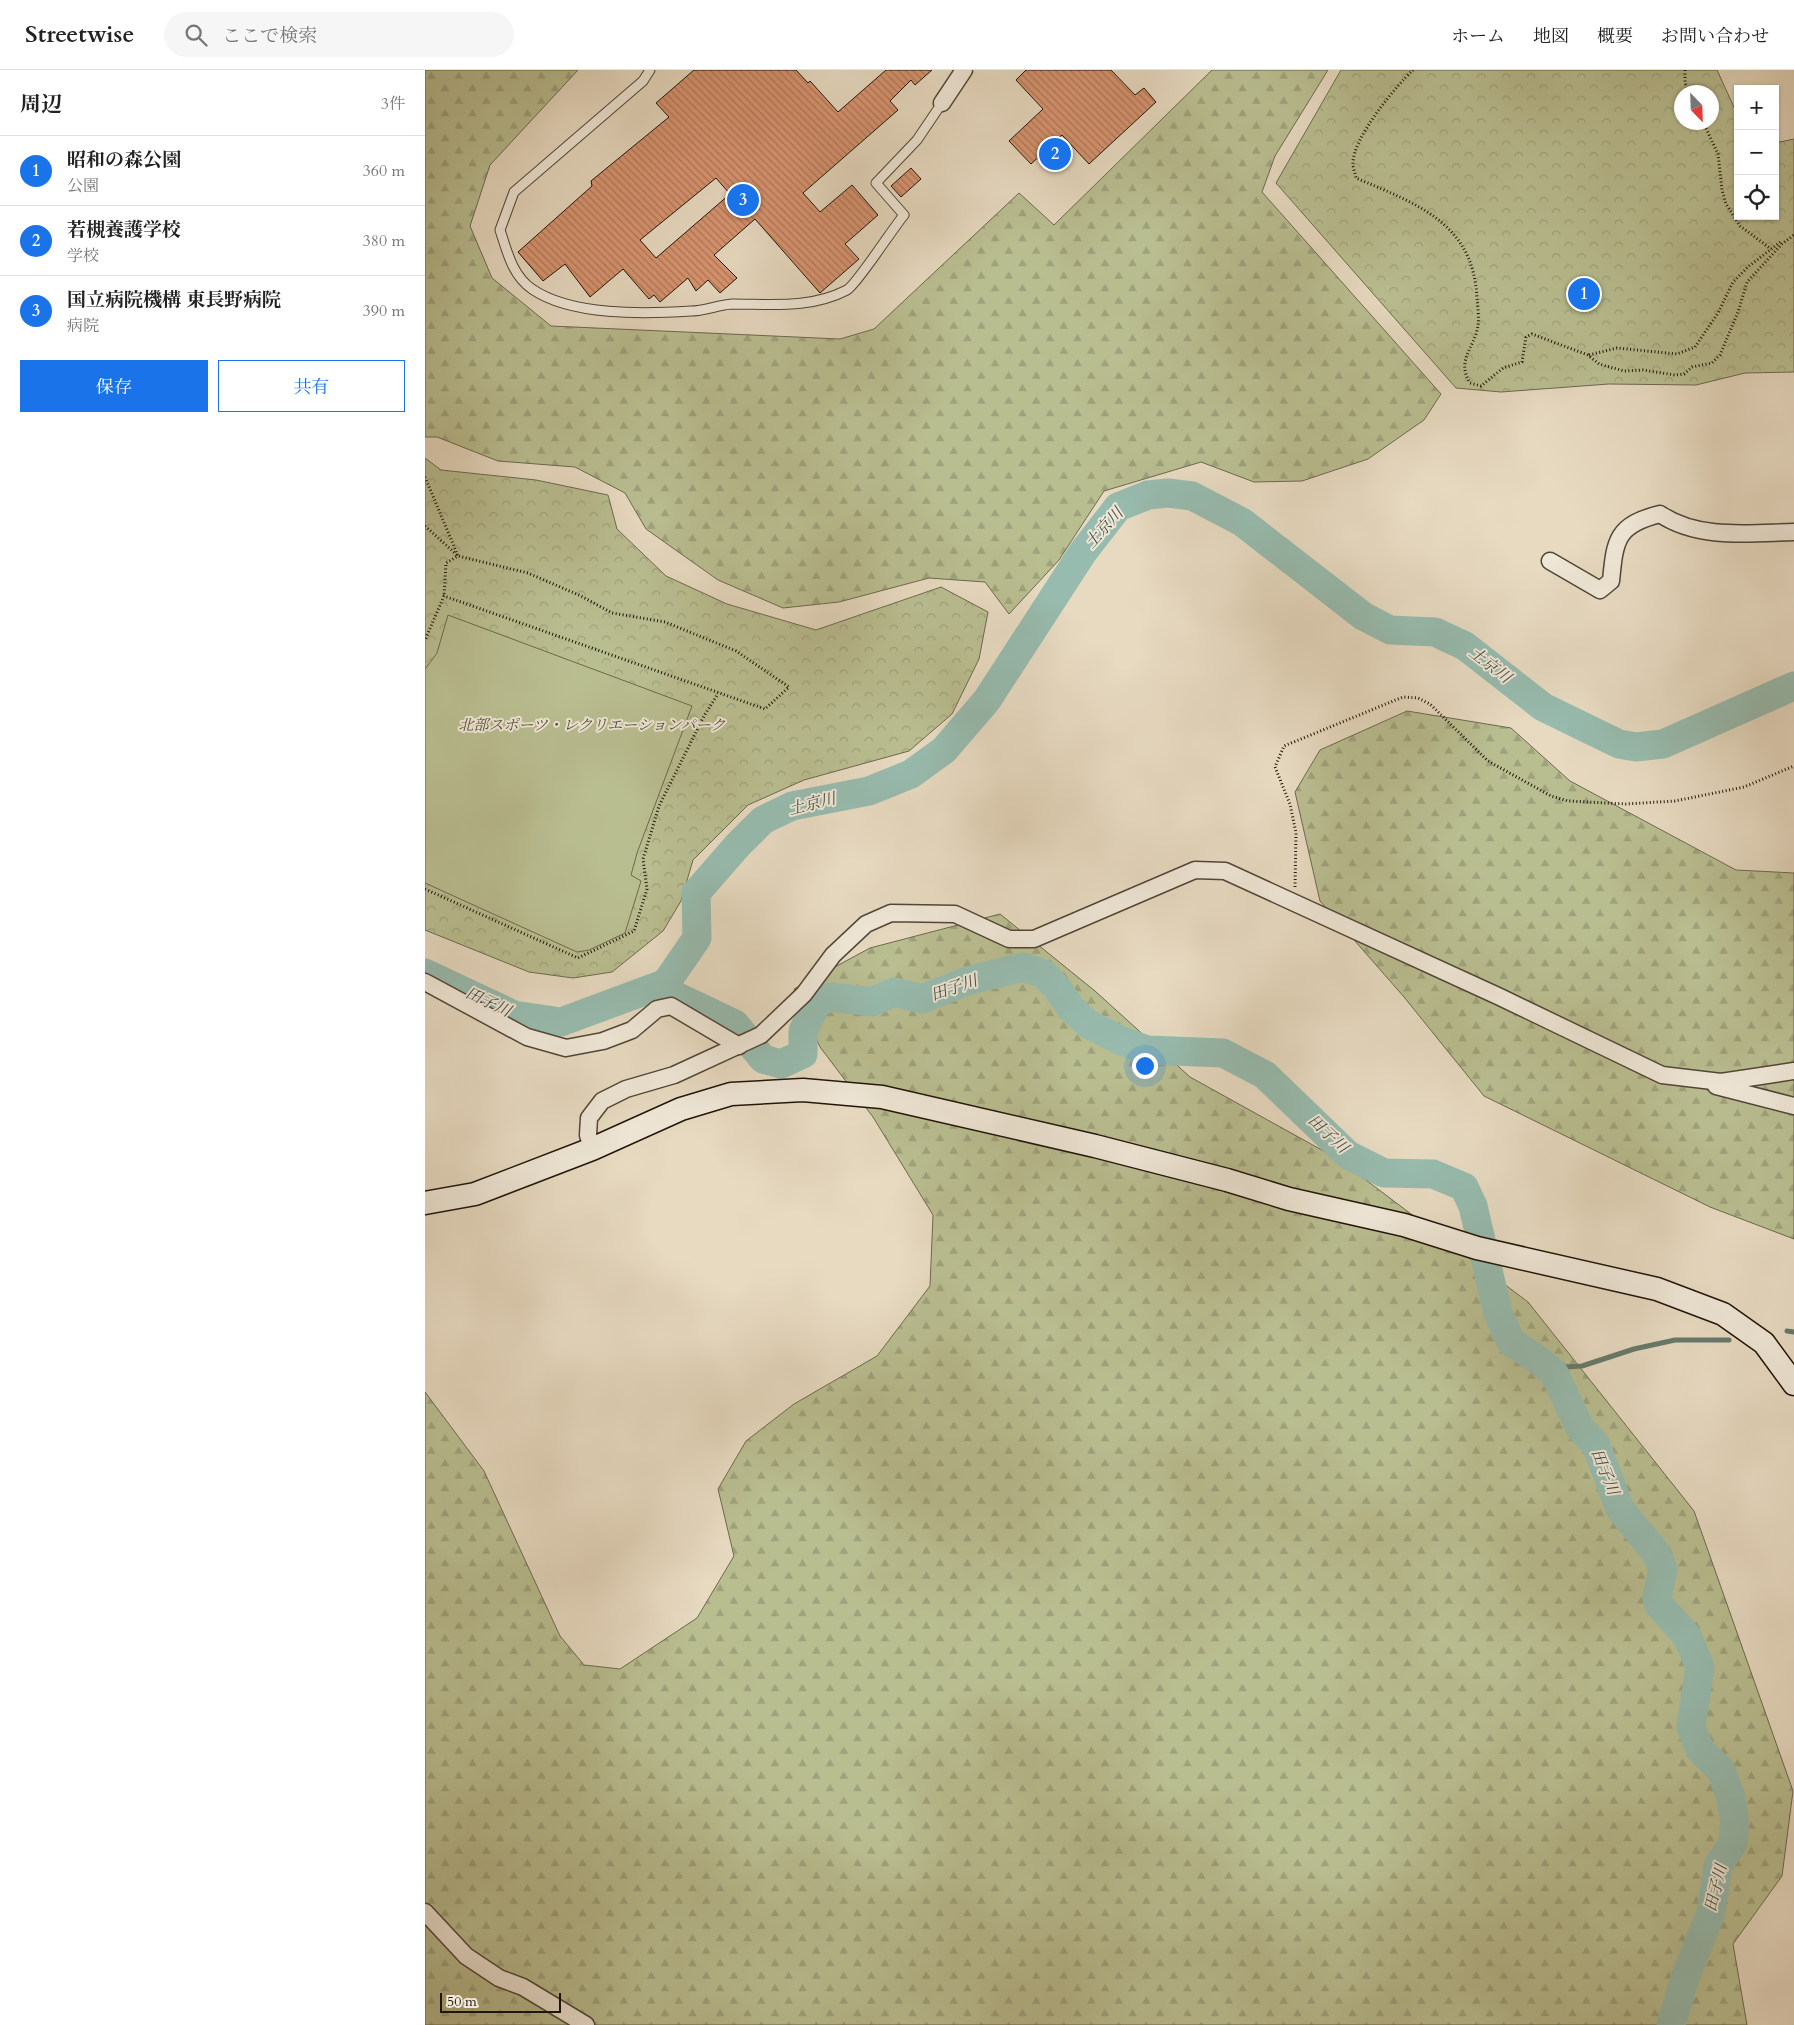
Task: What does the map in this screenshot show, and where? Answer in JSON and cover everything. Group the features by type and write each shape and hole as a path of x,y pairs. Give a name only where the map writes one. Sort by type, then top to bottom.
{"street":[{"path":"941,103 964,70"},
{"path":"1550,560 1601,590 1611,582 1615,545 1621,533 1643,518 1661,514 1675,524 1716,533 1794,532"},
{"path":"592,1149 589,1135 589,1118 602,1101 626,1088 675,1074 761,1035 803,994 849,938 866,924 891,913 955,914 1009,940 1034,938 1195,870 1225,871 1291,903 1500,997 1643,1068 1661,1075 1692,1080 1794,1106"},
{"path":"425,982 527,1037 566,1048 603,1041 633,1030 657,1009 671,1006 742,1045"},
{"path":"1692,1080 1721,1082 1794,1071"},
{"path":"425,1203 475,1194 592,1149 681,1109 731,1094 803,1090 882,1097 1170,1165 1289,1199 1403,1224 1477,1248 1519,1256 1657,1289 1723,1314 1764,1343 1794,1384"},
{"path":"425,1912 467,1956 499,1978 523,1987 586,2025"}],"lane":[{"path":"650,70 643,81 514,192 499,230 512,267 531,288 556,301 584,308 624,311 692,311 730,304 779,306 815,302 849,289 904,215 876,183 917,140 941,103"}],"path":[{"path":"1413,70 1395,87 1367,128 1355,151 1353,163 1357,178 1408,200 1432,214 1458,237 1475,273 1477,289 1478,325 1463,365 1463,372 1470,383 1481,386 1503,368 1521,362 1526,337 1531,334 1588,355 1599,364 1624,371 1643,370 1675,376 1684,374 1692,367 1712,363 1720,355 1738,312 1747,282 1792,235"},
{"path":"1685,70 1686,85"},
{"path":"1707,130 1718,154 1722,190 1726,204 1740,226 1771,249"},
{"path":"1588,355 1617,348 1677,354 1695,347 1718,313 1733,282 1771,249 1792,235"},
{"path":"425,477 458,556"},
{"path":"425,526 458,556 527,573 581,596 612,613 665,622 736,651 789,687 765,709 444,596"},
{"path":"425,640 444,596 446,563 458,556"},
{"path":"425,889 578,958 634,931 647,889 643,859 659,806 704,716 718,694"},
{"path":"1291,903 1295,884 1297,832 1290,804 1275,768 1284,746 1403,697 1418,698 1430,704 1489,761 1551,796 1568,801 1626,804 1675,801 1744,787 1794,766"}],"green space":[{"path":"425,70 578,70 490,165 470,226 492,278 551,326 840,339 874,329 1019,193 1054,225 1212,70 1328,70 1275,156 1262,192 1441,394 1424,420 1368,459 1302,481 1254,482 1201,462 1104,491 1059,560 1009,614 985,582 929,578 839,602 783,608 718,580 646,529 625,493 575,467 498,461 437,437 425,437"},
{"path":"1341,70 1717,70 1734,107 1734,220 1779,220 1779,142 1794,139 1794,372 1745,373 1696,385 1609,384 1501,392 1456,388 1276,183"},
{"name":"北部スポーツ・レクリエーションパーク","path":"425,458 441,470 536,480 608,495 617,529 666,576 727,604 816,630 941,587 988,612 979,659 952,714 909,751 804,780 748,805 693,860 681,901 663,931 612,972 573,978 529,972 425,930"},
{"path":"448,615 692,706 637,853 631,875 641,881 625,933 589,950 577,952 425,883 425,669 437,653"},
{"path":"1407,711 1511,728 1570,781 1736,870 1794,873 1794,1239 1710,1207 1484,1096 1404,997 1320,901 1295,792 1320,750"},
{"path":"1000,914 1095,991 1190,1077 1338,1159 1528,1302 1694,1511 1793,1791 1782,1876 1733,1944 1747,2025 425,2025 425,1392 484,1471 560,1636 584,1665 620,1669 697,1618 734,1556 718,1489 746,1441 794,1404 877,1356 930,1286 933,1215 873,1117 820,1047 794,989 870,948"}],"building":[{"path":"694,70 796,70 808,83 810,81 838,112 886,70 932,70 915,85 911,80 890,101 898,110 803,193 820,212 852,185 878,215 845,244 859,259 820,293 755,219 714,255 737,278 720,293 708,280 696,291 688,278 660,302 654,295 649,299 623,269 590,297 565,264 543,281 518,252 592,186 591,181 669,117 656,103","holes":["716,178 730,194 656,258 640,240"]},
{"path":"1026,70 1111,70 1135,95 1144,88 1156,102 1089,164 1062,135 1031,164 1009,141 1043,109 1016,80"},
{"path":"911,168 921,179 901,197 891,186"}],"waterway":[{"name":"土京川","path":"666,983 697,938 696,893 737,846 763,820 792,806 869,791 911,774 944,750 987,700 1083,552 1118,507 1148,495 1168,493 1192,496 1242,522 1363,616 1390,630 1435,632 1465,646 1543,707 1619,744 1636,747 1663,744 1794,686"},
{"name":"田子川","path":"666,983 674,995 735,1024 763,1059 781,1064 803,1054 803,1031 817,1002 831,997 872,1002 894,992 922,999 967,981 1023,967 1044,974 1058,989 1071,1008 1088,1024 1122,1041 1147,1050 1223,1053 1265,1075 1348,1155 1384,1173 1433,1174 1464,1187 1473,1206 1498,1313 1511,1342 1554,1373 1580,1428 1596,1445 1620,1509 1656,1553 1663,1569 1657,1598 1659,1605 1687,1636 1700,1667 1691,1727 1700,1750 1721,1770 1731,1798 1735,1824 1733,1843 1718,1866 1711,1912 1685,1978 1671,2025"},
{"name":"田子川","path":"425,973 514,1015 561,1022 666,983"},
{"path":"1787,1331 1794,1332"},
{"path":"1548,1368 1563,1365 1566,1367 1582,1366 1634,1349 1675,1340 1729,1340"}],"place":[{"name":"若槻養護学校","path":"1055,154"},
{"name":"国立病院機構 東長野病院","path":"743,200"},
{"name":"昭和の森公園","path":"1584,294"}]}
